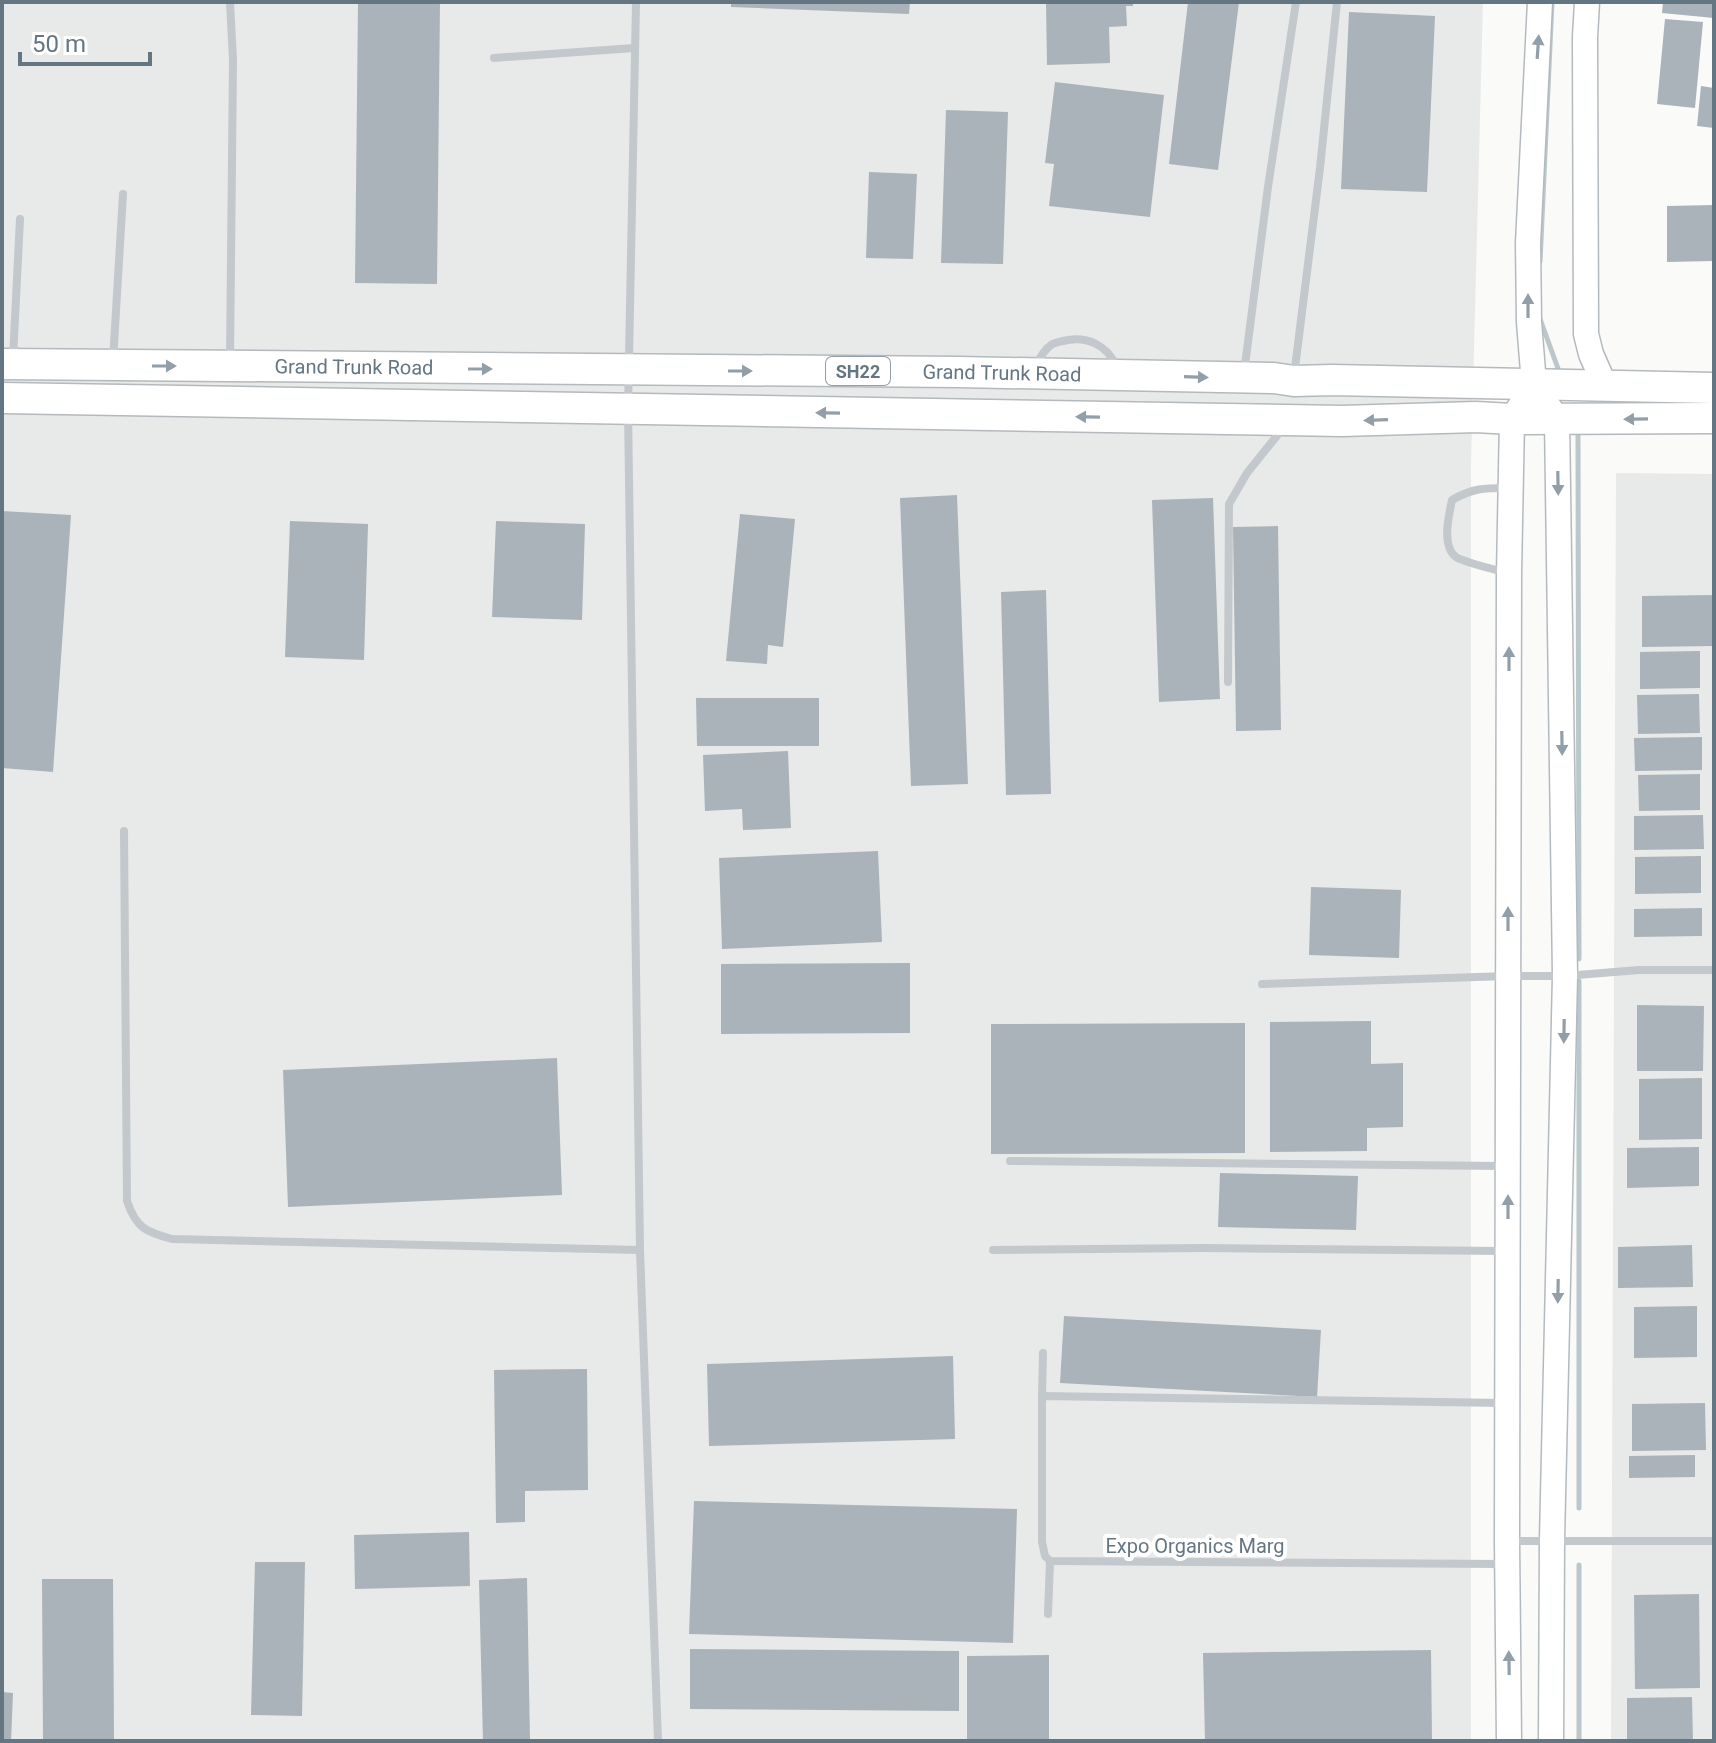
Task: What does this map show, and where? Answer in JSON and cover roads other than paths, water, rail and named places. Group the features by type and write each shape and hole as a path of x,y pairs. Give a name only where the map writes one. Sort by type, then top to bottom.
{"highway":[{"name":"Grand Trunk Road","path":"7,364 1033,373 1714,388"},
{"path":"958,372 959,415"},
{"path":"1128,375 1135,418"},
{"name":"Grand Trunk Road","path":"2,398 1289,421 1476,417 1714,418"}],"street":[{"path":"1540,2 1528,243 1529,322 1534,384 1557,419 1565,976 1552,1540 1551,1741"},
{"path":"1587,2 1586,334 1605,386"},
{"path":"1509,1741 1509,574 1512,419 1534,384"}],"lane":[{"path":"230,2 233,60 230,366"},
{"path":"636,2 628,409 640,1250 658,1741"},
{"path":"1243,378 1296,2"},
{"path":"1294,381 1337,2"},
{"path":"494,58 634,48"},
{"path":"113,365 123,194"},
{"path":"7,364 20,219"},
{"path":"1228,682 1229,504 1247,473 1289,421"},
{"path":"1509,574 1456,557 1450,548 1447,528 1452,500 1479,488 1512,488"},
{"path":"124,831 127,1201 139,1226 172,1239 640,1250"},
{"path":"1262,984 1714,970"},
{"path":"1010,1161 1508,1166"},
{"path":"993,1250 1204,1248 1508,1251"},
{"path":"1043,1353 1042,1542 1045,1556 1050,1561 1048,1614"},
{"path":"1042,1396 1508,1403"},
{"name":"Expo Organics Marg","path":"1050,1561 1507,1552 1552,1540 1714,1541"}],"waterway":[{"path":"1540,262 1552,2"},
{"path":"1540,319 1560,374"},
{"path":"1578,436 1579,959"},
{"path":"1579,981 1579,1508"},
{"path":"1579,1565 1579,1741"}]}
